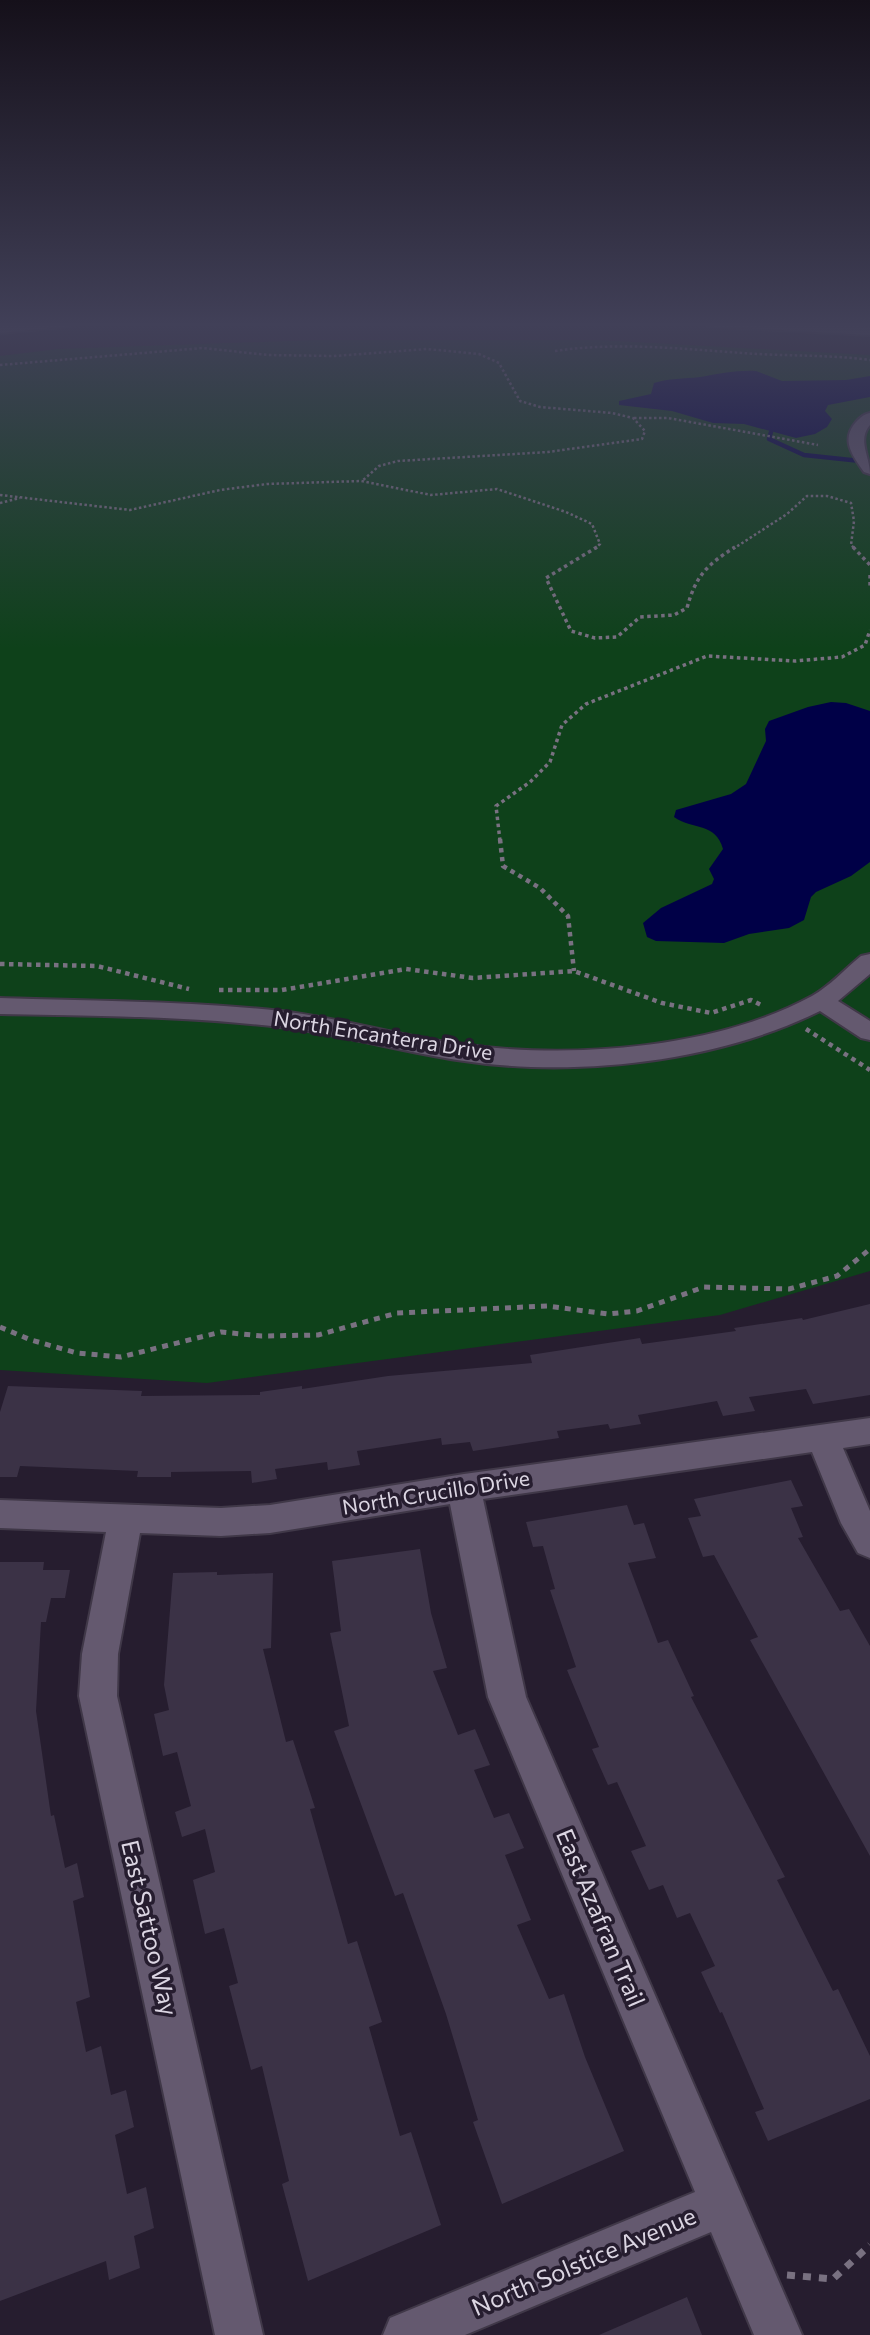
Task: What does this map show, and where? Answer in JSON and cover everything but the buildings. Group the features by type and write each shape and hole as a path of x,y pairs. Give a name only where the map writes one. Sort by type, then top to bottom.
{"street":[{"path":"856,431 854,439 858,452 870,469"},
{"name":"North Encanterra Drive","path":"0,1006 281,1018 460,1052 542,1057 606,1056 662,1050 714,1039 786,1017 821,1001 870,961"},
{"path":"821,1001 870,1032"},
{"name":"North Crucillo Drive","path":"0,1514 221,1522 270,1519 464,1488 870,1431"},
{"path":"822,1439 858,1523 870,1543"},
{"name":"East Azafran Trail","path":"464,1488 507,1697 778,2335"},
{"name":"East Sattoo Way","path":"126,1519 100,1654 98,1696 239,2335"},
{"name":"North Solstice Avenue","path":"407,2335 722,2204"}],"path":[{"path":"361,481 379,466 398,461 548,452 642,439 645,431"},
{"path":"733,431 818,445"},
{"path":"0,495 130,510 220,490 267,484 361,481 431,495 497,489 566,512 592,524 600,544 586,557 556,568 547,578 571,631 595,638 617,637 640,617 674,614 687,608 693,586 709,564 787,514 807,496 827,496 851,503 855,521 851,545 870,565"},
{"path":"0,503 23,497"},
{"path":"870,575 870,589"},
{"path":"573,971 568,916 540,888 503,866 496,806 530,782 550,762 562,725 586,704 707,656 795,661 842,657 864,645 870,629"},
{"path":"0,964 97,966 194,991"},
{"path":"206,991 282,990 406,969 473,978 573,971 674,1006 711,1013 751,1000 786,1017 870,1070"},
{"path":"0,1327 31,1340 77,1353 121,1357 221,1332 262,1336 318,1335 397,1313 547,1306 608,1314 637,1311 704,1287 789,1289 838,1276 870,1249"},
{"path":"751,2271 833,2279 870,2245"}],"green space":[{"path":"0,431 870,431 870,1271 720,1315 207,1383 0,1370"}],"shaded area":[{"path":"770,431 820,431 796,438"},
{"path":"831,702 846,703 870,711 870,862 851,876 816,892 811,897 804,920 789,928 749,934 724,943 656,941 647,937 643,923 661,908 712,884 714,879 709,869 723,849 720,840 709,830 674,817 676,810 731,794 746,784 766,741 765,729 769,721"}],"waterway":[{"path":"771,432 769,439 804,455 870,462"}]}
